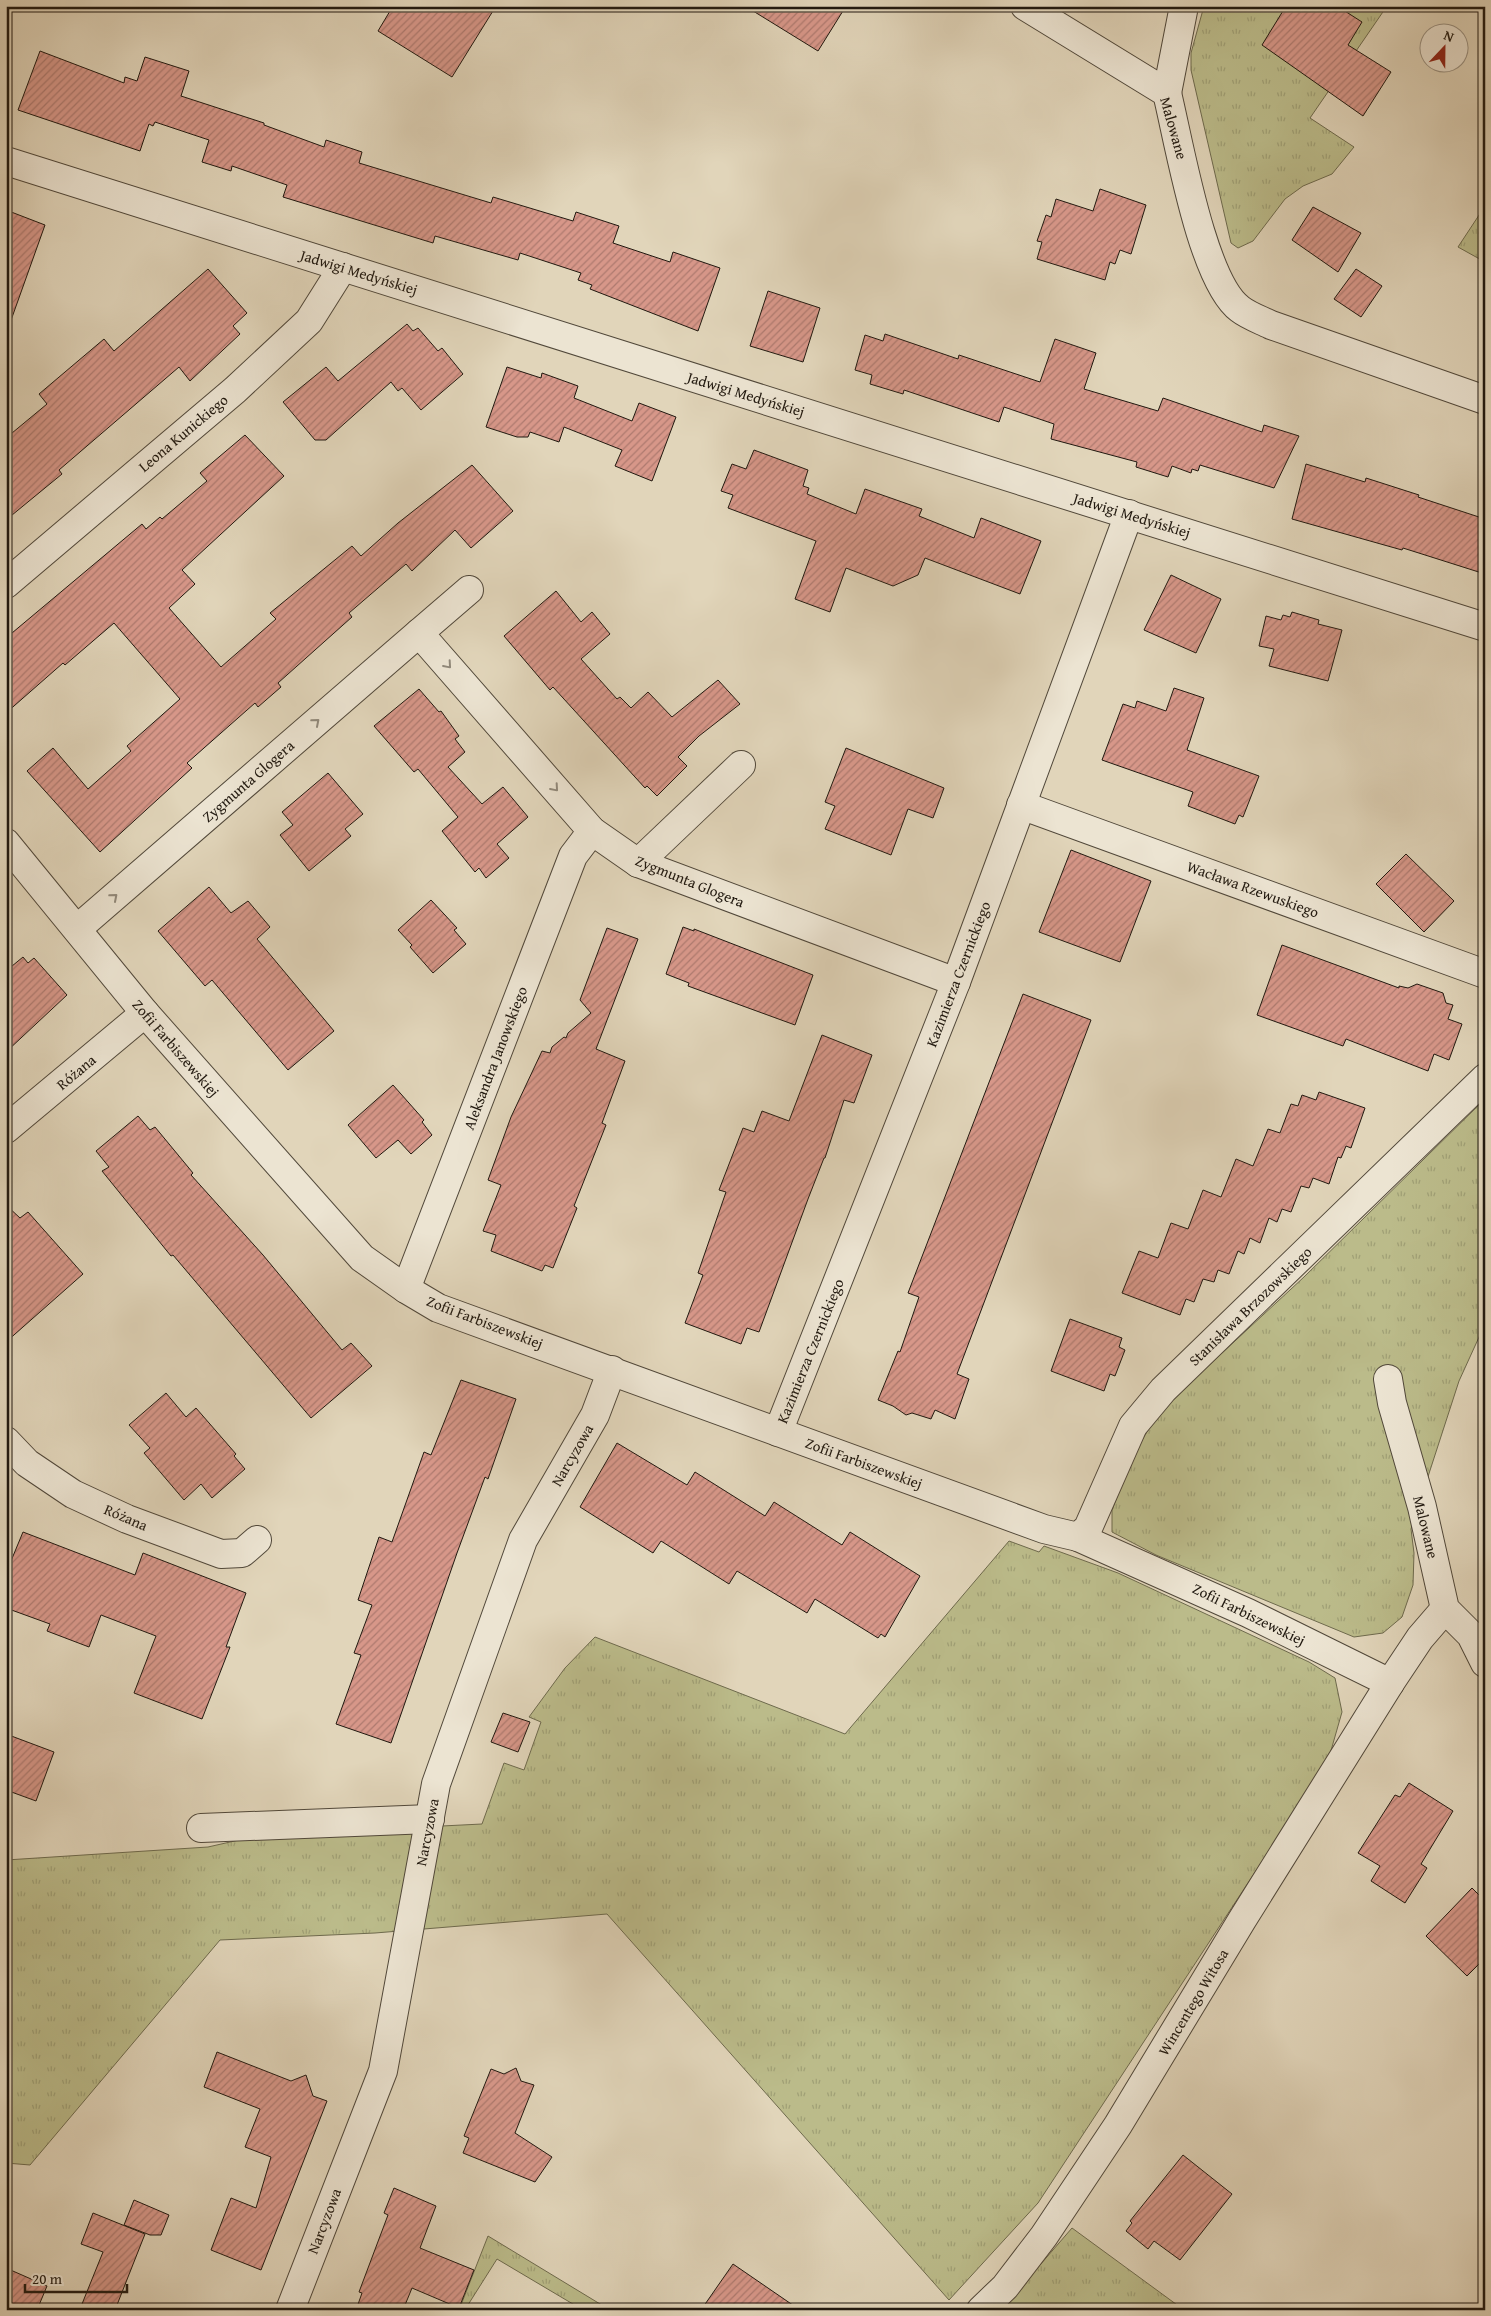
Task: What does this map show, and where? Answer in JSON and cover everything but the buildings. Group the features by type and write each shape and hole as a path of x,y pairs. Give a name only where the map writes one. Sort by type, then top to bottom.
{"street":[{"name":"Malowane","path":"1024,6 1167,93 1205,251 1225,292 1240,309 1271,326 1485,400"},
{"path":"1167,93 1184,6"},
{"name":"Jadwigi Medyńskiej","path":"6,161 1485,627"},
{"name":"Leona Kunickiego","path":"6,584 235,390 309,321 343,267"},
{"name":"Kazimierza Czernickiego","path":"778,1432 956,982 1129,514"},
{"name":"Zygmunta Glogera","path":"77,930 468,590"},
{"name":"Zygmunta Glogera","path":"419,633 592,831 638,863 956,982"},
{"path":"638,863 741,765"},
{"name":"Wacława Rzewuskiego","path":"1022,805 1485,974"},
{"name":"Aleksandra Janowskiego","path":"406,1289 574,856 592,831"},
{"name":"Zofii Farbiszewskiej","path":"6,843 145,1013 362,1258 406,1289 438,1308 1044,1529 1078,1537 1248,1613 1390,1683"},
{"name":"Różana","path":"6,1130 145,1013"},
{"name":"Stanisława Brzozowskiego","path":"1078,1537 1088,1528 1134,1426 1163,1390 1485,1078"},
{"name":"Narcyzowa","path":"290,2310 383,2071 436,1784 523,1540 595,1416 612,1370"},
{"name":"Malowane","path":"1388,1379 1392,1403 1422,1507 1445,1609"},
{"name":"Różana","path":"6,1441 27,1463 73,1494 127,1518 221,1554 242,1553 257,1540"},
{"path":"1445,1609 1471,1635 1485,1663"},
{"name":"Wincentego Witosa","path":"981,2310 1005,2286 1044,2236 1118,2125 1242,1920 1390,1683 1420,1638 1445,1609"},
{"path":"201,1828 430,1818"}],"green space":[{"path":"1204,6 1387,6 1310,118 1354,147 1332,174 1303,186 1285,199 1253,241 1238,248 1231,243 1191,70 1191,53"},
{"path":"1485,206 1485,262 1458,247"},
{"path":"1485,1099 1485,1324 1459,1381 1411,1529 1414,1553 1413,1585 1402,1617 1383,1633 1354,1637 1156,1555 1112,1532 1112,1510 1132,1458 1153,1421 1181,1391 1304,1277"},
{"path":"1009,1541 1039,1552 1044,1546 1118,1573 1309,1662 1335,1678 1342,1712 1328,1761 1038,2203 949,2300 607,1914 375,1933 220,1940 30,2165 6,2163 6,1860 208,1847 261,1835 482,1824 504,1763 524,1770 541,1722 529,1717 565,1668 595,1637 845,1734"},
{"path":"1072,2228 1184,2310 1001,2310"},
{"path":"488,2236 610,2310 583,2310 497,2259 466,2308 469,2310 459,2310"}]}
